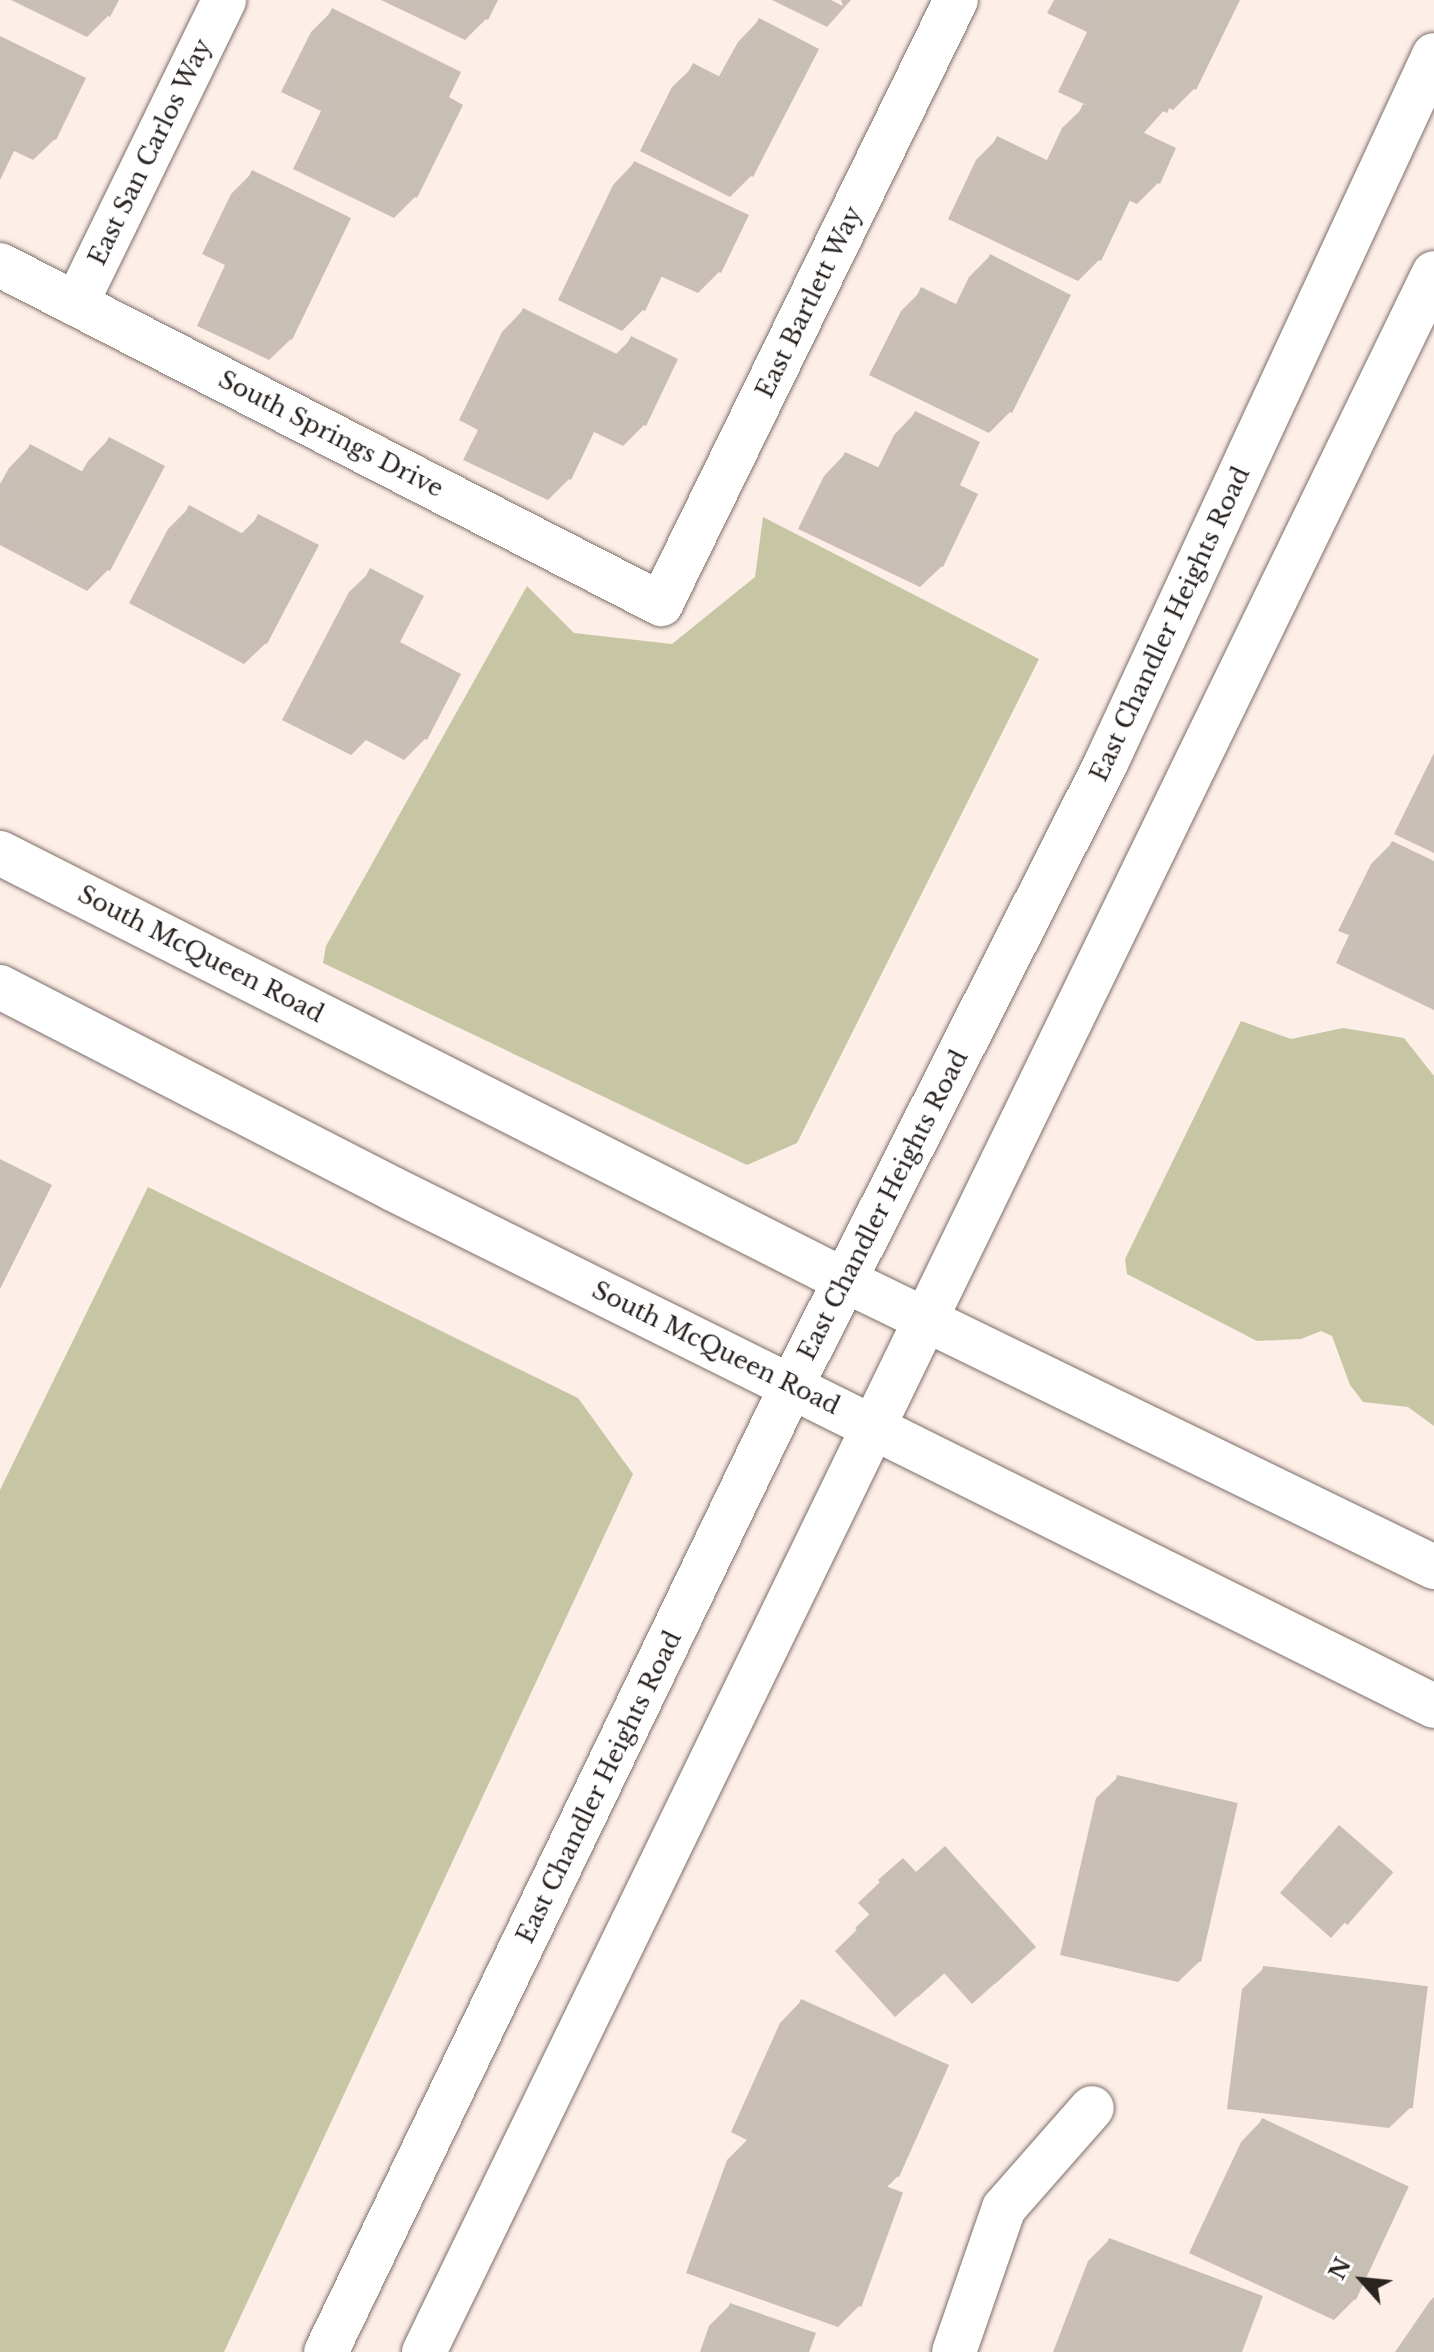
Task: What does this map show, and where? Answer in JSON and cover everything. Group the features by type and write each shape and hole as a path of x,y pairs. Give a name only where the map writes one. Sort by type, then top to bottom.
{"main road":[{"name":"East San Carlos Way","path":"76,304 224,0"},
{"name":"East Bartlett Way","path":"661,604 956,0"},
{"name":"East Chandler Heights Road","path":"326,2352 792,1385 1106,763 1434,55"},
{"name":"South Springs Drive","path":"0,265 661,604"},
{"path":"424,2352 1434,273"},
{"name":"South McQueen Road","path":"0,853 844,1280 1434,1567"},
{"name":"South McQueen Road","path":"0,987 393,1189 1434,1706"},
{"path":"954,2352 1004,2208 1092,2108"}],"green space":[{"path":"763,517 1039,659 797,1143 747,1165 323,963 326,946 527,586 574,633 672,644 755,577"},
{"path":"1241,1021 1291,1039 1343,1028 1404,1038 1434,1076 1434,1426 1408,1407 1363,1402 1350,1385 1332,1336 1321,1331 1301,1339 1257,1341 1127,1274 1125,1259"},
{"path":"148,1187 578,1398 633,1474 224,2352 0,2352 0,1490"}],"building":[{"path":"75,0 119,0 110,17"},
{"path":"446,0 498,0 488,20"},
{"path":"1085,0 1240,0 1196,90 1181,83 1167,113 1078,70 1106,11"},
{"path":"332,8 461,72 449,97 463,105 417,198 313,147 341,90 301,70"},
{"path":"759,18 819,49 753,177 660,129 693,63 726,80"},
{"path":"0,36 86,78 56,140 26,126 0,180"},
{"path":"1083,104 1176,148 1160,184 1142,175 1101,261 967,197 997,136 1055,164"},
{"path":"634,161 749,215 721,273 674,251 645,311 578,279"},
{"path":"252,170 351,218 292,340 217,304 245,243 222,232"},
{"path":"990,254 1071,295 1012,413 889,353 921,287 964,308"},
{"path":"523,308 621,356 631,336 678,359 646,426 606,407 571,480 483,438 498,408 479,399"},
{"path":"915,411 980,442 960,485 978,494 943,567 818,508 845,452 886,471"},
{"path":"109,437 165,466 110,571 0,513 0,501 30,444 89,475"},
{"path":"189,505 247,536 258,514 319,545 267,644 149,582"},
{"path":"370,568 424,596 400,642 461,674 427,740 383,717 374,735 302,698"},
{"path":"1434,772 1434,822 1414,812"},
{"path":"1392,841 1434,861 1434,979 1356,941 1369,914 1358,909"},
{"path":"0,1159 52,1185 0,1289"},
{"path":"1117,1775 1238,1803 1201,1962 1080,1934"},
{"path":"1339,1825 1393,1872 1347,1925 1293,1878"},
{"path":"945,1846 1036,1947 995,1984 967,1953 918,1997 855,1928 891,1894 878,1880 903,1858 916,1872"},
{"path":"1263,1966 1428,1986 1413,2108 1248,2088"},
{"path":"801,1999 949,2065 899,2177 751,2111"},
{"path":"1262,2118 1409,2186 1356,2300 1209,2231"},
{"path":"748,2136 903,2192 861,2307 706,2251"},
{"path":"1109,2238 1263,2296 1242,2352 1065,2352"},
{"path":"1434,2302 1434,2352 1400,2352"},
{"path":"730,2303 816,2333 809,2352 712,2352"}]}
